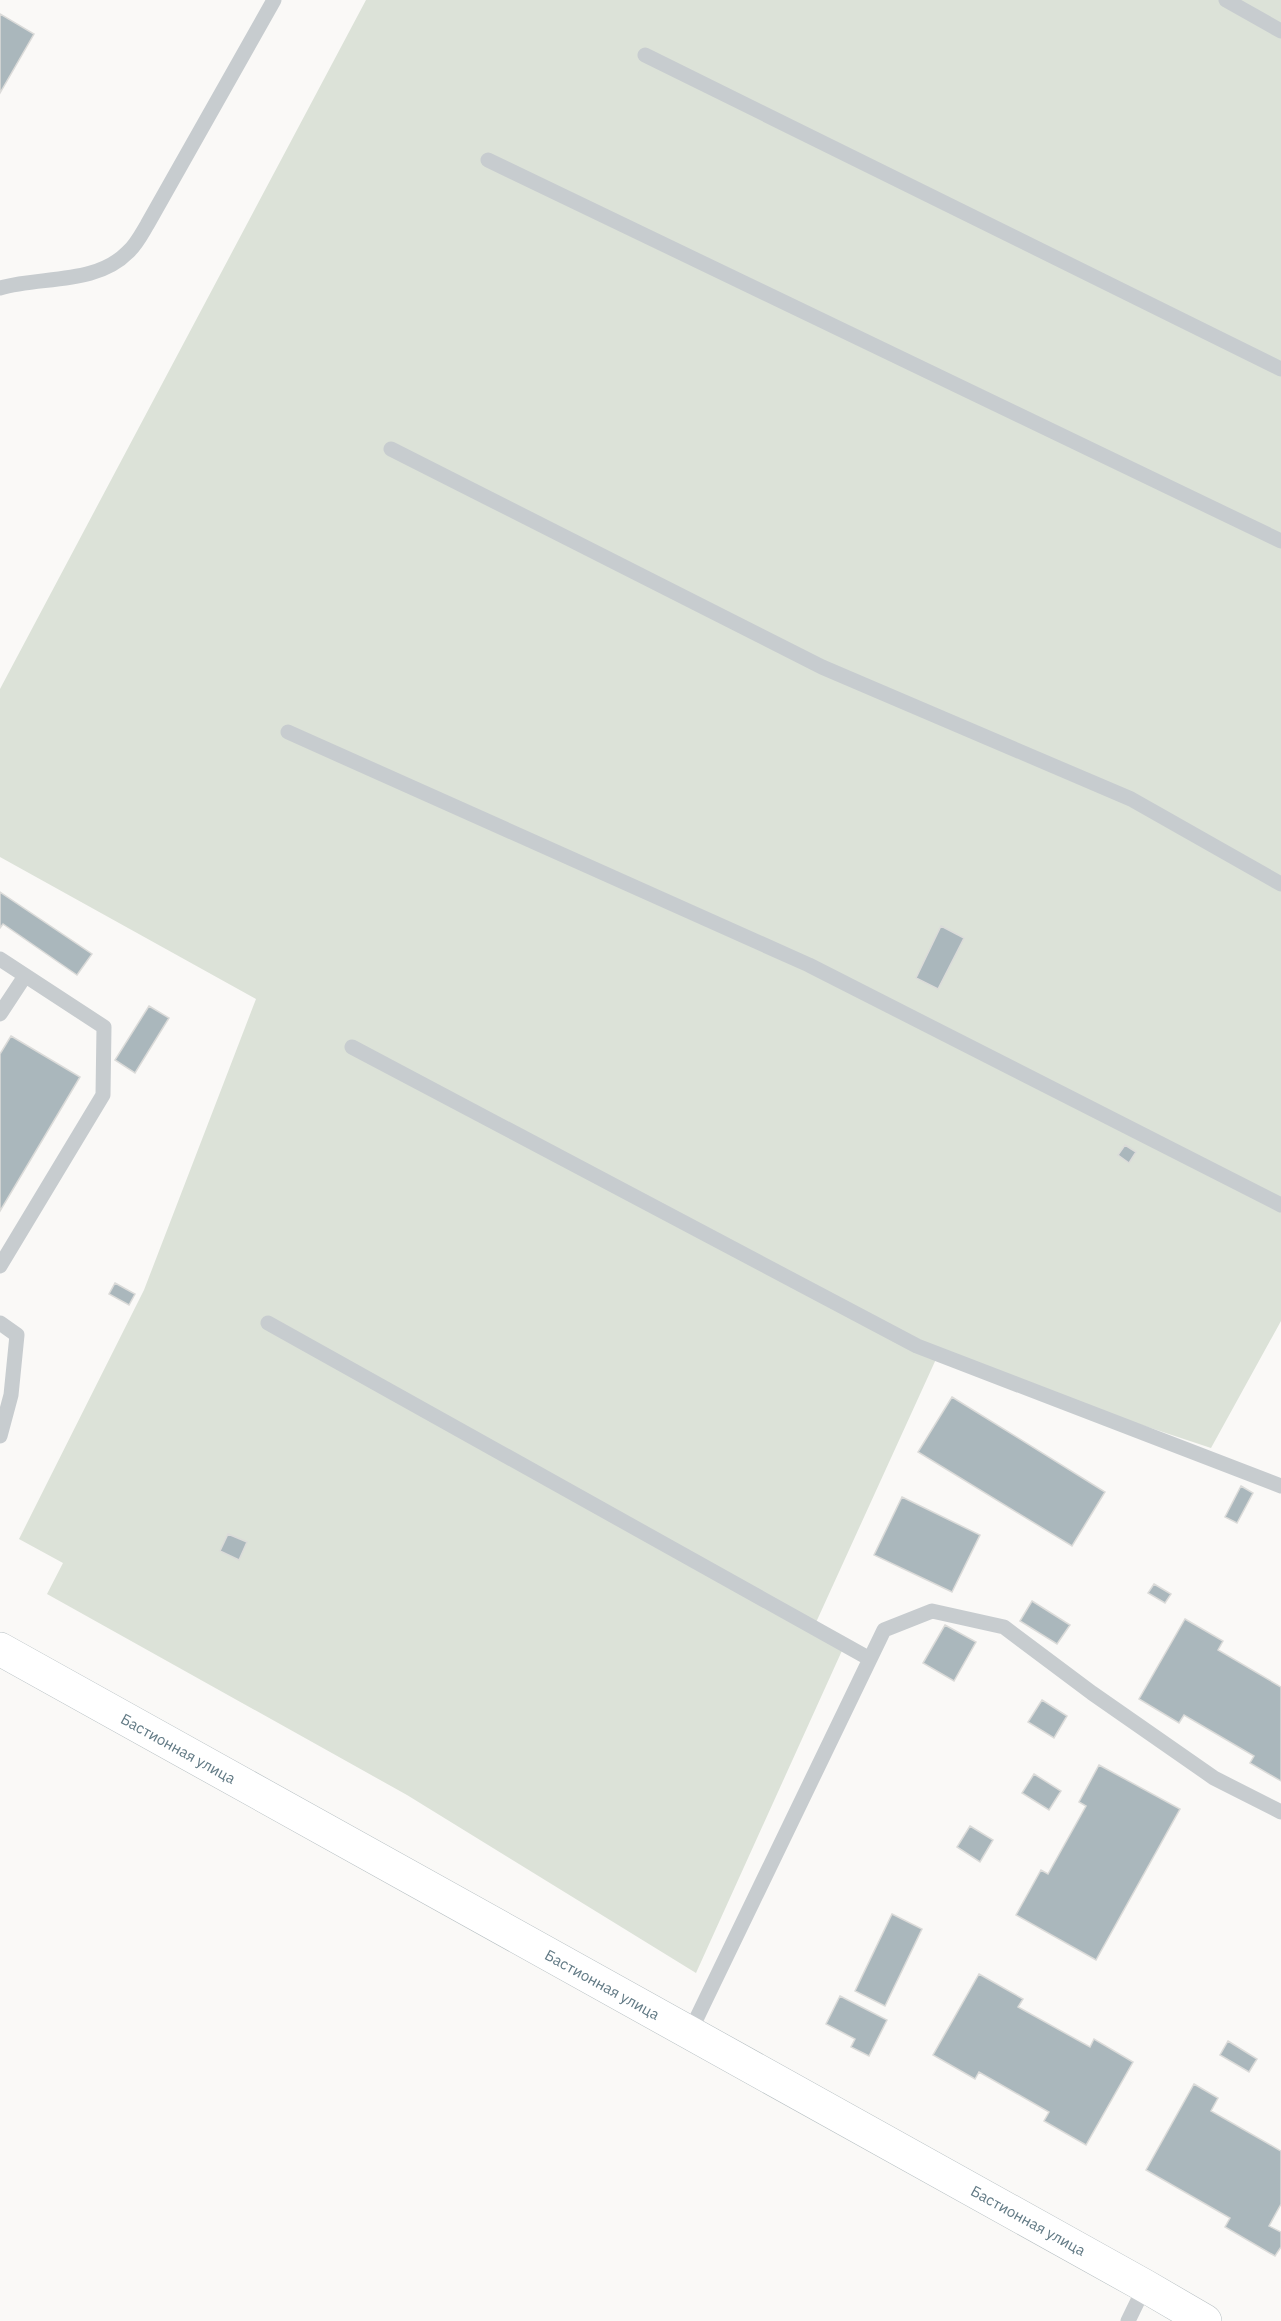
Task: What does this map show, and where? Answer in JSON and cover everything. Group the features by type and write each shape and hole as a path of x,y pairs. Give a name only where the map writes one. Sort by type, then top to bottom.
{"street":[{"name":"Бастионная улица","path":"0,1649 1205,2321"}],"lane":[{"path":"0,288 14,284 83,276 118,261 129,252 147,225 274,0"},
{"path":"1226,0 1281,31"},
{"path":"645,55 1281,369"},
{"path":"488,160 1281,541"},
{"path":"391,449 822,667 1131,799 1281,884"},
{"path":"288,732 809,965 1281,1205"},
{"path":"0,959 104,1027 103,1095 0,1266"},
{"path":"0,1014 25,976"},
{"path":"352,1047 917,1346 1281,1486"},
{"path":"0,1323 17,1335 11,1395 0,1436"},
{"path":"268,1323 870,1659"},
{"path":"689,2034 884,1630 932,1611 1004,1628 1092,1694 1214,1778 1281,1812"},
{"path":"1128,2321 1145,2286"}],"shaded area":[{"path":"366,0 1281,0 1281,1321 1211,1448 937,1357 813,1629 845,1644 696,1973 407,1795 47,1594 63,1563 19,1539 144,1290 256,999 0,857 0,689"}],"building":[{"path":"0,14 34,34 0,93"},
{"path":"0,892 92,954 77,975 3,924 0,928"},
{"path":"941,926 964,938 938,989 916,978"},
{"path":"149,1006 169,1018 135,1073 115,1060"},
{"path":"11,1036 80,1077 0,1211 0,1054"},
{"path":"1125,1145 1136,1152 1129,1163 1118,1155"},
{"path":"115,1283 135,1294 129,1305 109,1294"},
{"path":"952,1397 1105,1492 1072,1546 918,1452"},
{"path":"1241,1486 1253,1493 1237,1523 1225,1517"},
{"path":"902,1497 980,1535 952,1592 874,1555"},
{"path":"228,1534 247,1542 239,1560 220,1551"},
{"path":"1154,1584 1171,1594 1165,1603 1148,1593"},
{"path":"1032,1601 1070,1625 1057,1644 1020,1621"},
{"path":"1185,1619 1223,1641 1218,1650 1281,1687 1281,1781 1250,1763 1254,1756 1184,1715 1179,1723 1139,1699"},
{"path":"945,1625 976,1642 954,1681 923,1663"},
{"path":"1042,1700 1067,1716 1054,1738 1028,1722"},
{"path":"1099,1765 1180,1809 1096,1960 1016,1915 1041,1870 1048,1874 1086,1806 1079,1802"},
{"path":"1034,1774 1061,1791 1049,1810 1022,1793"},
{"path":"970,1826 993,1840 980,1862 957,1847"},
{"path":"892,1914 922,1929 885,2006 855,1991"},
{"path":"979,1974 1023,1999 1018,2007 1090,2047 1094,2039 1133,2062 1086,2145 1044,2121 1049,2112 979,2072 975,2079 933,2055"},
{"path":"840,1996 887,2020 869,2056 851,2047 855,2039 826,2024"},
{"path":"1228,2041 1257,2059 1249,2072 1220,2055"},
{"path":"1194,2084 1218,2098 1211,2111 1281,2151 1281,2204 1269,2226 1281,2232 1281,2247 1275,2256 1225,2227 1230,2218 1146,2170"}]}
